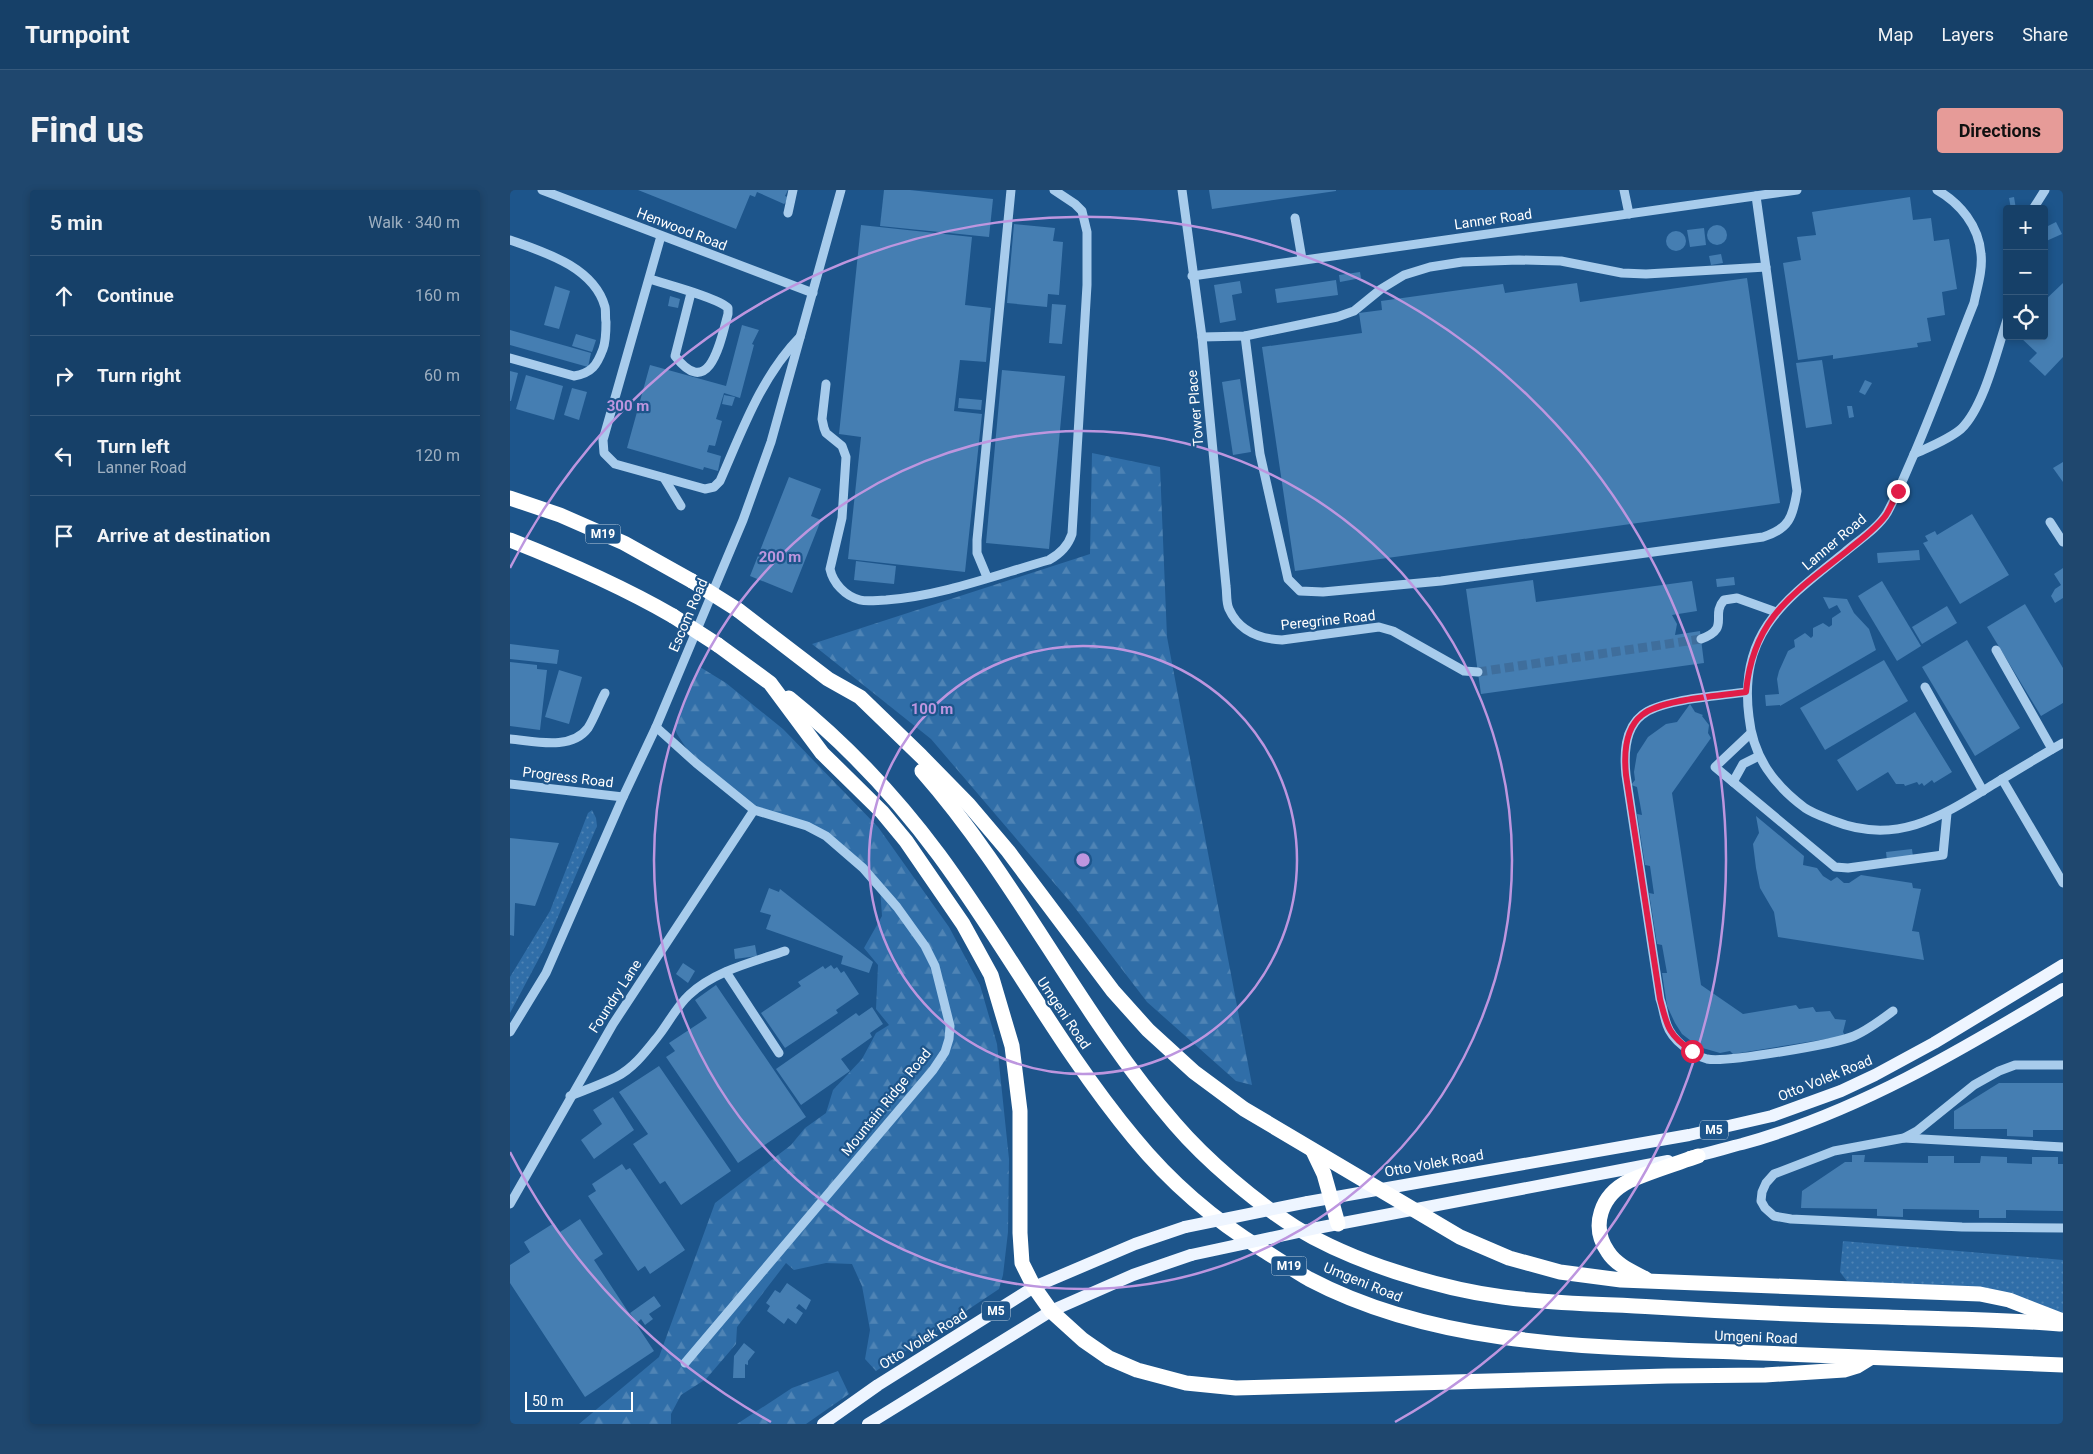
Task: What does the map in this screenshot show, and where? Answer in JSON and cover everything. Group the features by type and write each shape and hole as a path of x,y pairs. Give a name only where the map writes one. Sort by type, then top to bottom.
{"highway":[{"name":"M19","path":"510,498 560,515 624,543 692,581 738,610 828,679"},
{"name":"M19","path":"510,540 633,593 673,616 770,683"},
{"path":"828,679 860,697 969,806 1008,851 1113,991 1148,1030 1181,1061 1244,1109 1460,1237 1509,1258 1560,1272 1621,1280 1980,1294 2009,1300 2033,1308 2063,1323"},
{"name":"Umgeni Road","path":"828,679 879,725 949,802 995,866 1098,1022 1140,1081 1175,1124 1202,1153 1232,1179 1296,1227 1339,1249 1413,1277 1458,1289 1504,1297 1694,1310 2063,1323"},
{"path":"770,683 822,753 882,812 906,841 962,924 991,975 1012,1046 1020,1111 1020,1233 1022,1263 1034,1287 1051,1311 1083,1340 1109,1358 1138,1370 1186,1383 1236,1388 1765,1375 1844,1370 1857,1366 1870,1358"},
{"name":"Umgeni Road","path":"770,683 830,732 872,776 926,838 974,906 1070,1054 1135,1139 1182,1188 1230,1230 1308,1278 1346,1296 1414,1319 1492,1335 1540,1341 1666,1350 2063,1365"},
{"path":"1312,1150 1324,1174 1338,1224"},
{"path":"1647,1280 1618,1262 1608,1253 1599,1232 1598,1221 1602,1208 1611,1193 1628,1182 1698,1156"}],"main road":[{"name":"Otto Volek Road","path":"823,1424 878,1385 1034,1287 1135,1244 1185,1227 1308,1202 1689,1135 1772,1116 1841,1091 1875,1075 1934,1043 2063,965"},
{"name":"M5","path":"868,1424 1051,1311 1133,1275 1190,1255 1317,1228 1698,1156 1772,1135 1876,1094 1984,1036 2063,989"}],"street":[{"name":"Henwood Road","path":"542,190 813,293"},
{"path":"788,213 793,190"},
{"name":"Escom Road","path":"510,1032 546,973 622,797 656,727 756,488 801,336 841,190"},
{"path":"987,577 978,554 977,540 1012,190"},
{"path":"826,384 822,418 824,428 826,433 842,446 846,457 842,518 830,569 839,588 860,600 901,599 948,589 1049,560 1057,556 1066,547 1072,534 1086,285 1087,232 1082,211 1054,190"},
{"name":"Tower Place","path":"1182,190 1192,276 1202,337 1226,586 1229,608 1236,621"},
{"path":"1624,190 1629,214"},
{"name":"Lanner Road","path":"1192,276 1797,190"},
{"name":"Lanner Road","path":"1937,190 1963,210 1974,227 1982,254 1979,282 1974,303 1914,454 1886,515 1872,530 1785,601 1767,623 1748,668 1746,692 1751,733 1759,756 1771,775 1791,798 1811,812 1844,825 1873,831 1924,823 1947,813 2063,743"},
{"path":"2036,205 2045,190"},
{"path":"1245,336 1260,454 1288,579 1300,591 1323,592 1441,581 1737,541 1778,532 1790,521 1797,491 1756,196"},
{"path":"1295,218 1302,259"},
{"path":"661,236 603,440 603,448 610,460 615,464 705,489 713,488 717,484 751,410 773,371 782,356 801,336"},
{"path":"510,240 560,260 588,279 596,288 605,307 606,326 605,342 598,364 583,375 574,376 510,358"},
{"path":"1202,337 1245,336 1337,317 1354,311 1404,274 1430,267 1462,262 1561,261 1622,273 1646,274 1766,267"},
{"path":"650,279 691,293 722,304 728,308 728,314 714,360 709,367 696,371 684,366 675,356 691,293"},
{"path":"1914,454 1960,430 1969,420 1982,393 2003,332"},
{"path":"664,478 681,506"},
{"path":"2050,522 2063,542"},
{"path":"1701,639 1712,635 1717,629 1721,604 1724,600 1737,598 1776,612"},
{"name":"Peregrine Road","path":"1236,621 1252,634 1266,640 1282,640 1379,627 1393,631 1464,671 1478,672"},
{"path":"1996,650 2052,749"},
{"path":"1925,687 1983,791"},
{"path":"510,739 545,743 570,740 587,728 605,692"},
{"path":"1746,692 1665,704 1642,715 1629,733 1624,754 1660,999 1667,1027 1678,1041 1707,1059 1728,1059 1836,1042 1855,1036 1893,1011"},
{"name":"Mountain Ridge Road","path":"656,727 696,763 754,810 789,820 826,836 863,868 897,907 925,946 934,966 950,1026 949,1039 944,1052 933,1070 685,1363"},
{"path":"1751,733 1715,767 1835,867 1848,868 1943,855 1947,813"},
{"path":"1733,782 1743,764 1759,756"},
{"path":"2002,779 2063,883"},
{"name":"Progress Road","path":"510,784 622,797"},
{"name":"Foundry Lane","path":"510,1204 612,1024 754,810"},
{"path":"570,1096 617,1077 630,1067 645,1053 688,996 716,976 785,951"},
{"path":"726,972 779,1053"},
{"path":"1904,1138 1917,1131 1974,1085 1999,1071 2015,1066 2063,1065"},
{"path":"2063,1147 1904,1138 1834,1151 1774,1174 1766,1183 1761,1201 1765,1208 1774,1216 1791,1218 1962,1227 2063,1228"}],"green space":[{"path":"1092,453 1160,467 1167,637 1252,1085 1236,1081 1147,1002 1072,904 931,739 812,644 1090,554"},
{"path":"700,667 726,683 783,729 878,827 949,927 980,985 997,1044 1009,1159 1008,1232 1003,1275 999,1289 876,1371 865,1359 870,1330 862,1286 852,1264 826,1263 794,1270 786,1263 737,1327 736,1344 706,1379 681,1395 671,1414 671,1424 579,1424 659,1357 715,1203 791,1145 805,1128 826,1113 833,1090 862,1059 876,1033 889,1025 876,1009 878,965 864,948 882,916 880,887 826,836 754,810 696,763 674,727"},
{"path":"592,810 597,826 545,947 510,1013 510,977 550,911 588,813"},
{"path":"1843,1241 2063,1260 2063,1320 2009,1299 1853,1289 1840,1272"},
{"path":"838,1371 849,1394 806,1424 737,1424 792,1388"}],"building":[{"path":"638,190 788,190 785,196 790,198 784,204 757,192 755,197 750,195 736,229"},
{"path":"884,190 910,190 993,199 989,237 880,226"},
{"path":"1209,190 1336,190 1336,191 1212,209"},
{"path":"1910,197 1913,220 1931,218 1934,241 1949,239 1957,289 1942,292 1945,315 1927,318 1931,341 1917,343 1918,347 1833,359 1833,355 1798,360 1783,263 1801,260 1797,237 1816,235 1812,212"},
{"path":"2014,197 2015,205 2010,205 2009,198"},
{"path":"2056,222 2062,234 2048,240 2048,226"},
{"path":"1014,224 1055,228 1053,241 1063,242 1059,295 1048,294 1047,307 1007,303"},
{"path":"861,225 972,237 965,305 991,308 986,362 960,360 954,411 982,414 965,572 848,559 861,437 839,434"},
{"path":"1717,225 1724,228 1727,235 1724,242 1717,245 1710,242 1707,235 1710,228"},
{"path":"1704,228 1706,245 1690,247 1687,230"},
{"path":"1676,231 1683,234 1686,241 1683,248 1676,251 1669,248 1666,241 1669,234"},
{"path":"1721,254 1723,263 1711,265 1709,256"},
{"path":"1360,272 1361,278 1340,282 1339,275"},
{"path":"1747,278 1780,503 1295,571 1262,347 1362,333 1359,313 1382,310 1381,301 1503,284 1505,293 1577,283 1580,302"},
{"path":"1336,280 1338,295 1277,303 1275,289"},
{"path":"1240,281 1242,293 1232,295 1236,320 1220,323 1214,285"},
{"path":"2063,283 2063,357 2045,376 2029,361 2037,353 2023,340 2048,340 2048,297"},
{"path":"555,286 570,291 559,329 544,325"},
{"path":"670,296 680,299 678,308 668,306"},
{"path":"1052,304 1066,305 1062,344 1049,343"},
{"path":"742,325 759,330 752,344 754,345 740,398 724,393 716,419 722,421 715,446 709,445 707,452 721,456 718,471 704,467 703,470 627,448 650,365 726,386"},
{"path":"510,330 591,353 588,367 510,345"},
{"path":"576,334 596,340 592,352 572,346"},
{"path":"1822,360 1832,424 1806,428 1796,363"},
{"path":"1002,370 1065,376 1049,549 986,543"},
{"path":"510,371 518,373 511,401 510,401"},
{"path":"526,375 563,386 554,420 516,409"},
{"path":"1240,379 1251,452 1233,455 1222,382"},
{"path":"1865,380 1872,383 1865,395 1859,392"},
{"path":"572,388 587,392 579,420 564,415"},
{"path":"724,395 735,397 732,406 722,404"},
{"path":"959,398 982,400 981,410 958,408"},
{"path":"1847,406 1852,406 1854,417 1849,418"},
{"path":"2063,462 2063,482 2053,468"},
{"path":"789,477 821,489 811,516 821,520 792,593 750,576"},
{"path":"1972,514 2009,575 1960,604 1923,543 1928,541 1925,536 1935,531 1937,535"},
{"path":"1919,550 1920,560 1878,563 1877,553"},
{"path":"856,561 896,566 894,584 854,580"},
{"path":"2063,568 2063,598 2055,603 2051,596 2055,589 2061,585 2054,574"},
{"path":"1734,577 1735,585 1717,587 1716,579"},
{"path":"1533,580 1536,602 1692,581 1697,611 1672,615 1677,624 1675,635 1700,631 1704,663 1481,694 1466,589"},
{"path":"1882,581 1921,646 1897,661 1858,596"},
{"path":"1823,597 1847,599 1854,613 1869,629 1876,650 1780,706 1766,706 1765,695 1779,694 1777,679 1779,671 1788,651 1795,647 1794,640 1805,633 1811,638 1813,636 1813,628 1823,623 1829,627 1832,625 1832,618 1841,612 1837,605 1829,609"},
{"path":"2025,604 2063,668 2063,703 2041,716 1987,627"},
{"path":"1947,606 1957,623 1922,644 1912,627"},
{"path":"1967,640 2020,728 1975,756 1922,667"},
{"path":"510,644 559,650 557,664 510,659"},
{"path":"1884,660 1908,701 1825,750 1800,708"},
{"path":"510,662 537,665 537,669 547,670 540,730 510,726"},
{"path":"559,670 582,677 569,724 545,717"},
{"path":"1690,704 1695,712 1703,715 1709,725 1708,733 1711,738 1672,793 1701,985 1743,1014 1796,1005 1799,1009 1813,1007 1816,1012 1830,1011 1835,1019 1846,1020 1843,1032 1845,1036 1733,1054 1730,1051 1720,1053 1699,1047 1682,1034 1667,1006 1662,973 1667,973 1662,945 1657,944 1649,893 1654,894 1650,866 1645,865 1637,814 1642,815 1637,787 1631,785 1635,780 1634,772 1637,754 1648,737 1666,724 1677,722"},
{"path":"1915,712 1952,772 1934,783 1932,780 1924,786 1922,783 1919,785 1917,782 1905,786 1904,784 1896,784 1888,772 1857,791 1837,760"},
{"path":"1756,816 1804,856 1803,865 1817,868 1823,876 1831,881 1837,877 1844,883 1849,883 1861,875 1912,883 1913,888 1921,889 1912,931 1919,932 1924,960 1778,937 1774,912 1760,888 1756,868 1753,844 1759,833"},
{"path":"510,838 559,843 535,906 515,903 514,936 510,935"},
{"path":"1912,849 1913,857 1887,861 1886,852"},
{"path":"769,888 779,892 780,889 873,962 869,973 841,964 843,956 766,929 771,915 760,912"},
{"path":"755,945 757,956 735,959 734,949"},
{"path":"683,963 695,971 688,983 676,974"},
{"path":"831,965 834,969 837,967 841,973 844,971 859,994 836,1010 838,1013 785,1048 761,1013 801,986 798,982 823,966 825,969"},
{"path":"716,985 806,1117 738,1163 666,1057 675,1051 669,1043 707,1018 695,1000"},
{"path":"872,1007 883,1024 870,1033 872,1037 841,1059 850,1071 801,1105 776,1069 856,1013 859,1016"},
{"path":"659,1066 731,1171 681,1205 665,1181 660,1184 633,1144 648,1134 619,1092"},
{"path":"1999,1083 2063,1083 2063,1130 2033,1130 2033,1137 2007,1136 2007,1129 1954,1129 1954,1111"},
{"path":"613,1097 634,1130 594,1159 581,1140 602,1124 593,1110"},
{"path":"1852,1155 1865,1155 1864,1162 1928,1163 1928,1156 1954,1156 1954,1163 1980,1163 1981,1156 2007,1157 2007,1163 2032,1164 2032,1157 2058,1157 2058,1164 2063,1164 2063,1211 2006,1210 2006,1218 1979,1218 1979,1210 1903,1209 1903,1217 1877,1216 1877,1209 1801,1208 1802,1191 1845,1162 1852,1162"},
{"path":"622,1164 626,1170 630,1168 685,1250 650,1274 645,1266 638,1271 588,1196 596,1191 592,1184"},
{"path":"580,1219 603,1254 594,1260 654,1351 585,1397 510,1283 510,1265 530,1252 524,1242 554,1223 560,1232"},
{"path":"787,1283 811,1300 806,1310 799,1304 796,1308 803,1313 796,1324 788,1318 784,1324 767,1311 770,1306 766,1303 775,1290 780,1293"},
{"path":"654,1296 661,1306 649,1314 653,1319 645,1325 641,1319 637,1323 630,1313"},
{"path":"744,1343 755,1352 748,1361 748,1365 745,1364 745,1378 733,1378 734,1356"}],"tunnel":[{"path":"1478,672 1701,639"}],"route":[{"path":"1692,1051 1678,1041 1667,1027 1660,999 1626,775 1624,754 1629,733 1642,715 1665,704 1746,692 1748,668 1767,623 1785,601 1872,530 1886,515 1898,491"}]}
